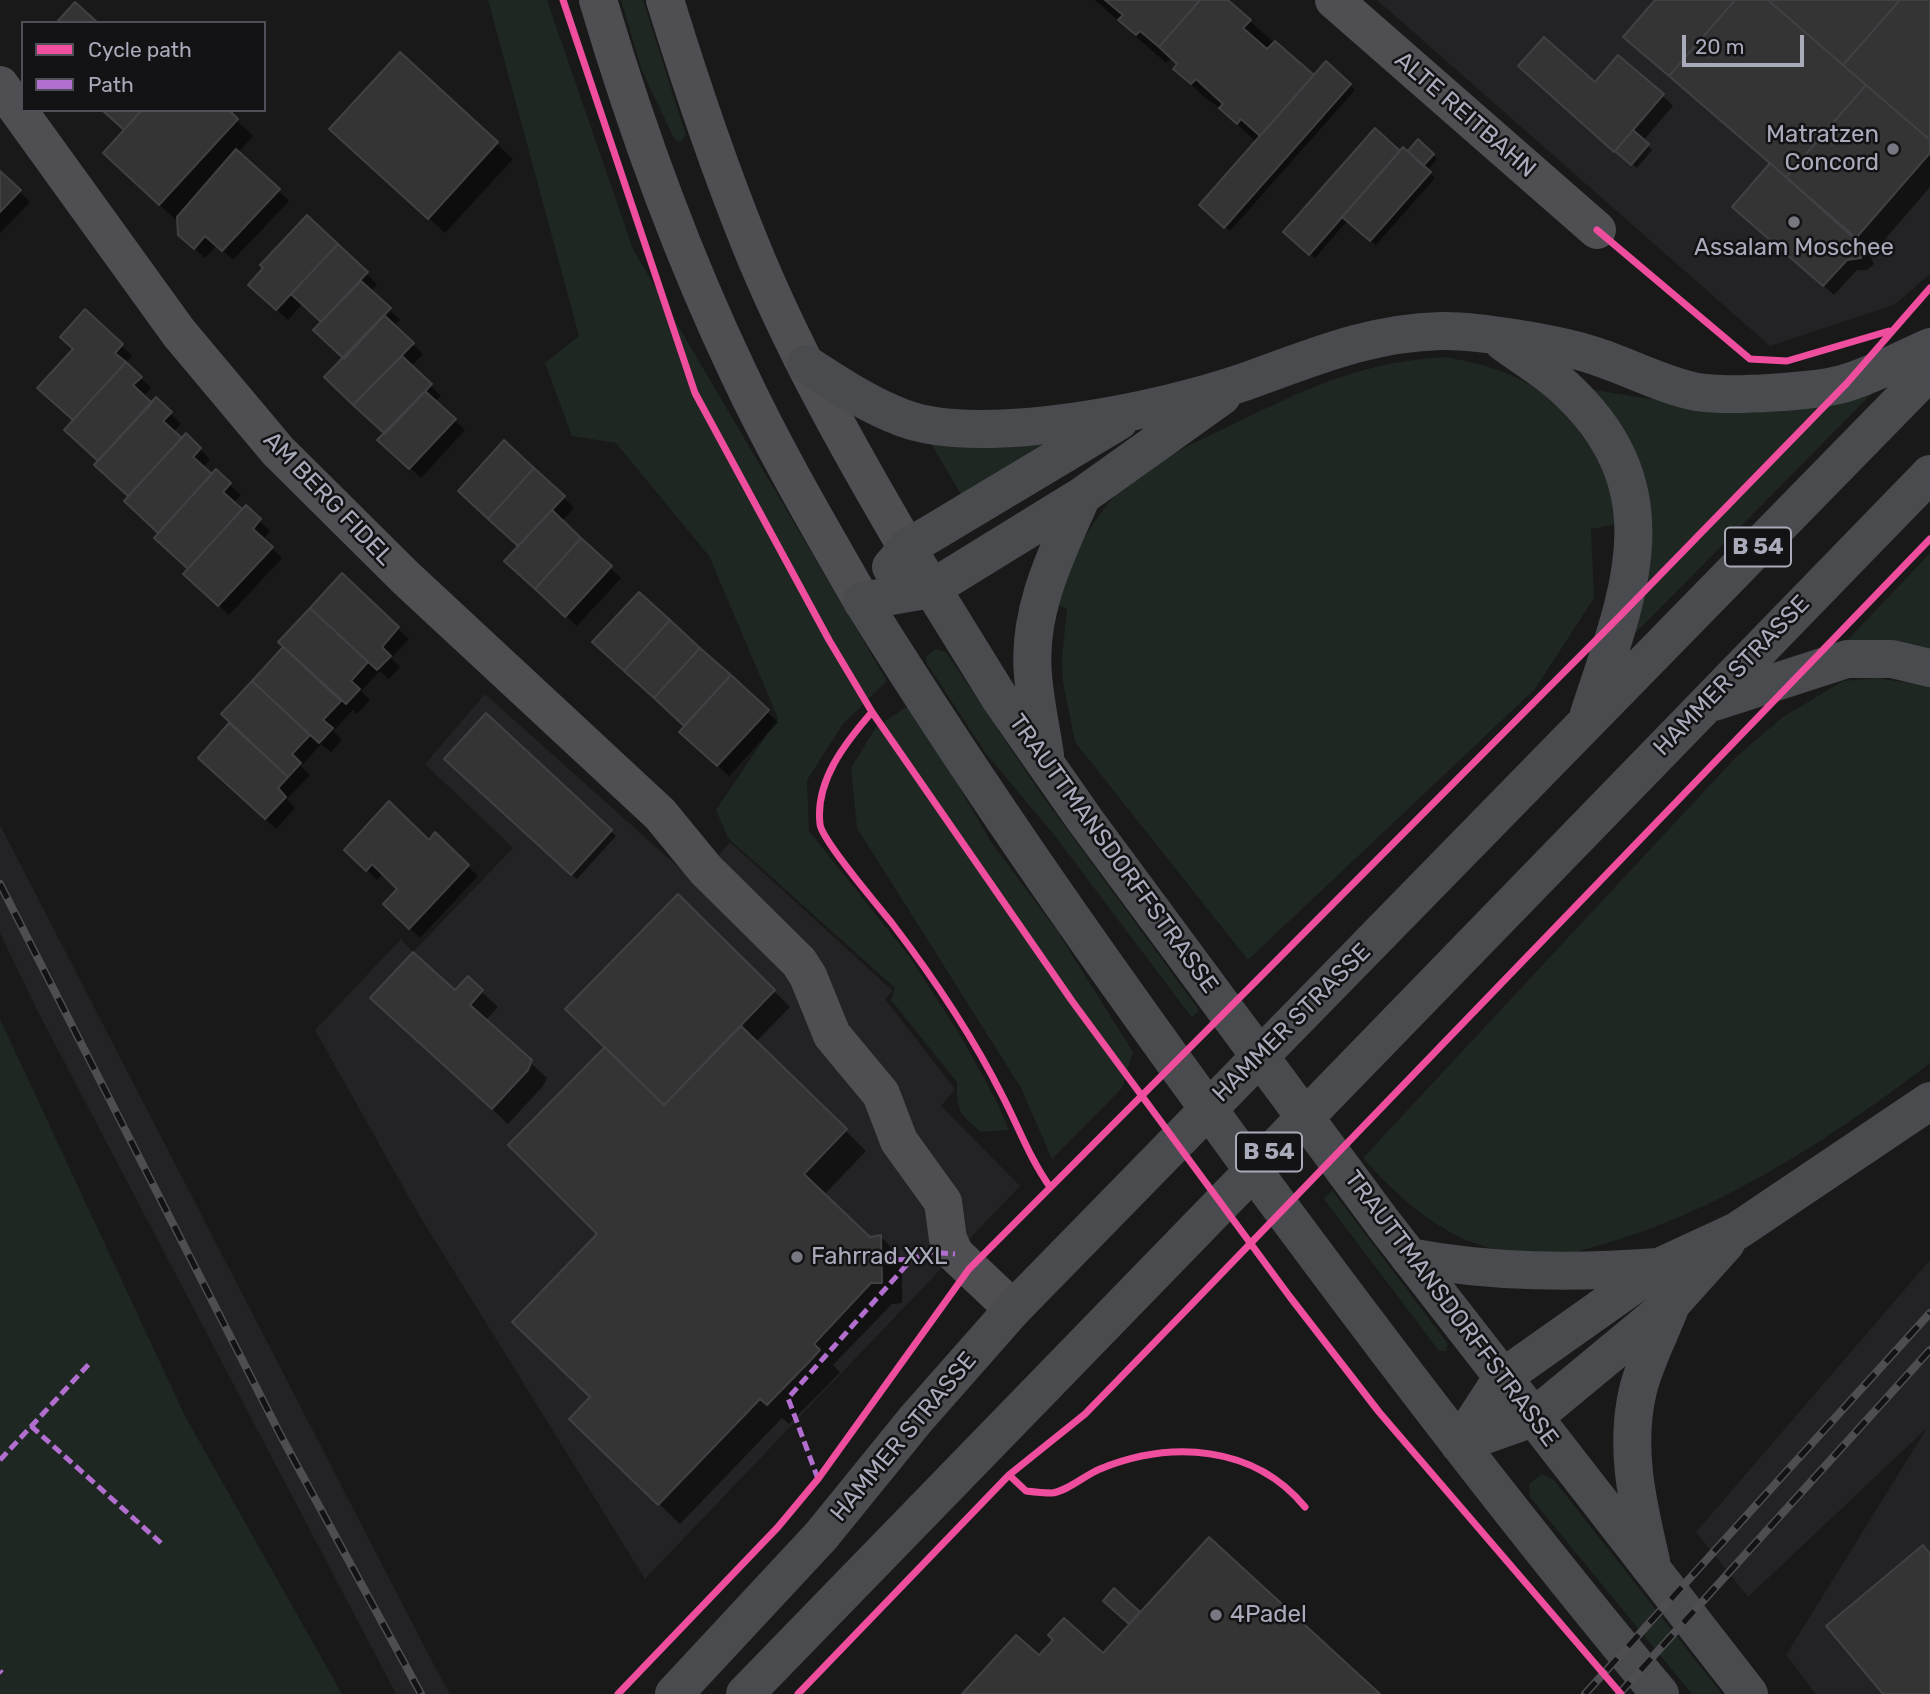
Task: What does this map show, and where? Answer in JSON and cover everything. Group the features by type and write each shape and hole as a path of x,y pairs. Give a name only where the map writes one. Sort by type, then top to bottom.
{"main road":[{"path":"806,364 858,398 905,419 970,430 1024,428 1139,409 1241,383 1326,350 1384,337 1443,331 1496,337 1589,354 1697,392 1780,392 1847,383 1930,347"},
{"path":"1496,337 1564,387 1599,427 1621,468 1635,512 1633,570 1622,614 1587,722"},
{"name":"HAMMER STRASSE","path":"674,1694 821,1536 916,1419 1013,1309 1930,371"},
{"path":"862,601 932,589 1082,496 1241,383"},
{"path":"862,601 907,548 1139,409"},
{"name":"HAMMER STRASSE","path":"745,1694 1377,1040 1930,474"},
{"path":"1046,764 1032,673 1037,615 1045,580 1082,496"},
{"name":"TRAUTTMANSDORFFSTRASSE","path":"907,548 999,697 1046,764 1409,1257 1749,1694"},
{"path":"862,601 946,735 1151,1032 1459,1444 1660,1694"},
{"path":"1702,706 1756,686 1847,659 1892,659 1930,668"},
{"path":"1459,1444 1502,1378 1666,1285 1737,1231 1930,1101"},
{"path":"1409,1257 1454,1266 1572,1273 1666,1285"},
{"path":"1459,1444 1533,1418 1666,1285"},
{"path":"1653,1573 1633,1479 1632,1445 1638,1390 1666,1285"}],"street":[{"path":"598,0 660,189 738,373 788,472 862,601"},
{"name":"TRAUTTMANSDORFFSTRASSE","path":"665,0 704,124 745,232 846,444 907,548"},
{"name":"ALTE REITBAHN","path":"1334,0 1597,230"},
{"name":"AM BERG FIDEL","path":"0,85 171,322 278,451 406,578 660,814 706,870 799,962 808,976 832,1035 881,1094 904,1148 943,1202 948,1239 955,1254 1013,1309"}],"shaded area":[{"path":"488,0 547,0 633,249 887,681 843,724 807,780 809,831 909,956 959,1033 997,1102 1009,1130 981,1132 968,1121 957,1099 957,1082 891,1000 895,988 728,838 716,810 778,718 709,556 616,443 572,436 545,363 579,336"},
{"path":"621,0 643,0 686,135 681,141 676,141 672,134 642,71"},
{"path":"1377,0 1930,0 1930,274 1894,305 1770,346"},
{"path":"1444,357 1504,372 1522,380 1553,402 1567,416 1598,458 1606,476 1619,524 1591,529 1594,598 1535,689 1248,960 1075,742 1063,683 1062,658 1067,608 1054,605 1081,545 1108,503 1132,481 1158,463 1256,413 1333,380 1385,365"},
{"path":"1899,366 1611,658 1629,523 1563,385 1701,407"},
{"path":"930,442 1041,444 1043,446 965,501"},
{"path":"1930,553 1930,652 1841,647"},
{"path":"935,649 946,652 1039,791 1199,1010 1192,1018 1055,836 987,755 927,664 926,656"},
{"path":"1876,678 1930,686 1930,1063 1813,1145 1728,1194 1640,1232 1564,1255 1539,1256 1498,1250 1475,1243 1434,1222 1397,1193 1363,1158 1736,757 1783,717 1843,681"},
{"path":"485,694 695,882 730,842 893,991 885,999 955,1089 941,1106 1020,1186 645,1579 419,1215 315,1030 401,939 413,952 513,848 425,764"},
{"path":"911,704 991,842 1057,931 1133,1052 1122,1088 1052,1159 1021,1088 857,828 851,768 876,727"},
{"path":"0,825 450,1694 396,1694 37,1010 0,933"},
{"path":"0,1019 185,1416 342,1694 0,1694"},
{"path":"1332,1190 1448,1344 1446,1351 1439,1351 1324,1199"},
{"path":"1930,1260 1930,1694 1816,1694 1786,1655 1927,1428 1748,1597 1696,1532"},
{"path":"1542,1474 1554,1480 1722,1694 1692,1694 1530,1497 1529,1484"}],"building":[{"path":"1105,0 1200,0 1159,47 1140,31 1136,35 1118,20 1123,15"},
{"path":"1200,0 1228,0 1251,20 1243,28 1267,49 1275,41 1314,75 1260,136 1241,119 1237,124 1219,108 1223,104 1196,79 1191,84 1173,69 1177,64 1159,47"},
{"path":"1655,0 1735,0 1669,76 1623,37"},
{"path":"1735,0 1768,0 1866,85 1786,177 1669,76"},
{"path":"1768,0 1900,0 1843,65"},
{"path":"1900,0 1930,0 1930,140 1843,65"},
{"path":"75,2 96,21 58,21"},
{"path":"1544,37 1595,82 1618,55 1664,94 1614,152 1518,66"},
{"path":"400,52 498,142 428,219 329,129"},
{"path":"1326,61 1351,84 1224,228 1199,205"},
{"path":"1866,85 1930,140 1930,153 1856,238 1786,177"},
{"path":"104,112 140,112 124,130"},
{"path":"140,112 231,112 238,119 159,205 103,153"},
{"path":"1375,128 1400,151 1309,255 1283,232"},
{"path":"1633,130 1649,144 1631,165 1615,151"},
{"path":"1418,139 1434,154 1423,166 1408,151"},
{"path":"1403,147 1431,172 1370,241 1342,217"},
{"path":"236,149 280,189 222,251 205,236 194,249 178,235 177,217"},
{"name":"Assalam Moschee","path":"1770,163 1864,247 1861,258 1847,260 1823,286 1732,207"},
{"path":"0,171 21,190 0,212"},
{"path":"307,215 338,244 276,310 248,285 263,268 260,265"},
{"path":"338,244 368,272 321,322 291,294"},
{"path":"361,281 391,308 344,359 313,330"},
{"path":"85,309 123,344 115,353 126,362 73,420 37,388 73,349 60,337"},
{"path":"384,315 414,343 353,405 324,377"},
{"path":"402,356 432,384 385,434 353,405"},
{"path":"126,362 142,377 133,385 152,403 98,461 64,430"},
{"path":"425,391 456,419 409,469 377,440"},
{"path":"156,397 172,412 163,421 182,438 128,496 94,465"},
{"path":"186,433 201,448 193,457 212,474 158,533 124,501"},
{"path":"504,440 534,468 488,519 458,491"},
{"path":"534,468 565,496 518,546 488,519"},
{"path":"216,469 231,483 223,492 242,509 188,569 154,538"},
{"path":"246,505 261,519 253,529 273,547 218,606 183,574"},
{"path":"552,510 581,538 535,589 504,561"},
{"path":"581,538 612,566 565,617 535,589"},
{"path":"342,573 399,627 382,647 391,656 377,670 310,608"},
{"path":"639,592 670,620 624,671 592,642"},
{"path":"310,608 368,662 351,681 360,689 346,704 278,642"},
{"path":"670,620 700,648 654,698 624,671"},
{"path":"283,647 341,701 323,720 333,728 319,743 252,681"},
{"path":"700,648 731,675 684,726 654,698"},
{"path":"731,675 769,710 717,766 679,732"},
{"path":"252,681 310,735 292,754 301,763 288,777 221,714"},
{"path":"486,713 612,830 571,875 444,759"},
{"path":"229,723 288,777 278,788 286,797 265,819 198,758"},
{"path":"389,801 429,840 435,832 469,865 409,929 383,904 397,889 372,864 366,871 344,850"},
{"path":"678,894 775,990 664,1105 565,1009"},
{"path":"413,952 455,990 468,976 483,990 470,1005 532,1060 528,1070 492,1109 370,998"},
{"path":"741,1026 847,1129 804,1174 870,1237 881,1235 882,1283 871,1283 814,1344 820,1350 809,1362 767,1405 760,1399 658,1505 569,1419 590,1397 512,1322 597,1234 508,1145 605,1047 664,1105"},
{"name":"4Padel","path":"1209,1537 1380,1694 962,1694 1016,1635 1039,1655 1053,1640 1048,1635 1064,1618 1103,1653"},
{"path":"1923,1545 1930,1554 1930,1694 1883,1694 1826,1626"},
{"path":"1114,1588 1140,1612 1129,1624 1103,1601"}],"railway":[{"path":"0,884 281,1436 421,1694"},
{"path":"1585,1694 1930,1313"},
{"path":"1619,1694 1930,1350"}],"marked path":[{"path":"818,1479 788,1398 911,1260 928,1252 955,1254"},
{"path":"882,1259 911,1260"},
{"path":"0,1460 89,1364"},
{"path":"31,1426 161,1543"}],"cycle path":[{"path":"563,0 695,393 829,640 872,712 1072,1001 1290,1297 1379,1412 1621,1694"},
{"path":"1597,230 1750,359 1787,361 1889,331"},
{"path":"618,1694 778,1527 818,1479 969,1269 1622,614 1847,383 1930,288"},
{"path":"798,1694 1009,1475 1085,1414 1930,539"},
{"path":"872,712 842,750 827,778 822,793 820,824 839,857 907,943 951,1007 991,1074 1050,1187"},
{"path":"1009,1475 1026,1491 1052,1493 1100,1469 1127,1460 1155,1454 1210,1454 1236,1460 1261,1471 1284,1486 1305,1507"}],"place":[{"name":"Matratzen Concord","path":"1893,149"},
{"name":"Assalam Moschee","path":"1794,222"},
{"name":"Fahrrad XXL","path":"797,1257"},
{"name":"4Padel","path":"1216,1615"}]}
